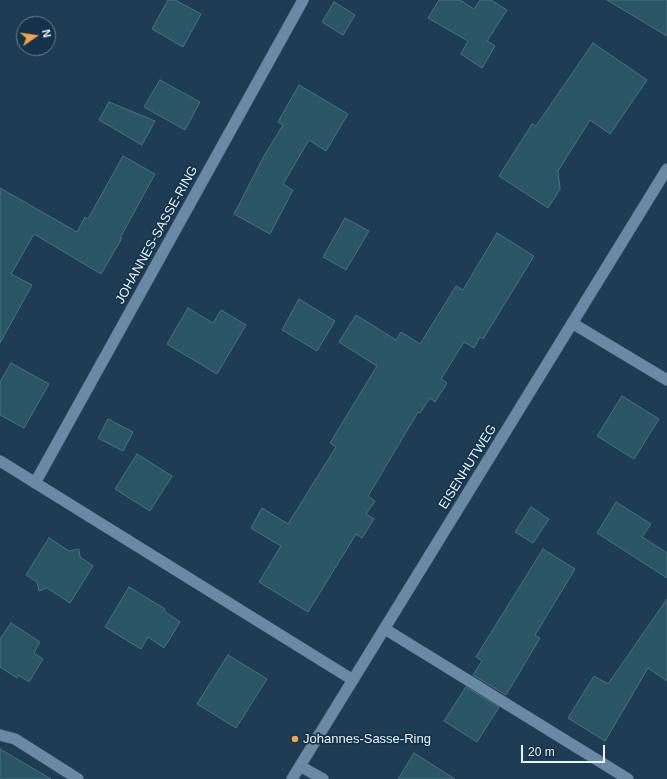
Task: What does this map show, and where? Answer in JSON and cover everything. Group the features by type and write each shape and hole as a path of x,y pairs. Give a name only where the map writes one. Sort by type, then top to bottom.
{"street":[{"name":"JOHANNES-SASSE-RING","path":"35,483 303,0"},
{"name":"EISENHUTWEG","path":"292,779 667,169"},
{"path":"572,323 667,380"},
{"path":"0,461 353,680"},
{"path":"385,628 628,779"},
{"path":"0,735 15,739 78,779"},
{"path":"300,766 323,779"}],"building":[{"path":"168,0 175,0 201,14 183,47 152,29"},
{"path":"439,0 460,0 474,9 480,0 491,0 507,10 487,41 495,46 482,68 461,54 468,41 428,18"},
{"path":"607,0 667,0 667,36"},
{"path":"334,2 355,15 343,35 322,22"},
{"path":"593,43 647,80 610,134 590,120 558,171 560,189 548,208 499,176 532,124 536,126"},
{"path":"160,80 200,102 185,130 144,107"},
{"path":"299,85 348,114 326,151 309,140 283,184 293,190 270,234 234,214 264,156 283,125 278,122"},
{"path":"109,102 155,121 142,145 99,120"},
{"path":"123,156 155,174 120,238 122,238 101,274 34,234 11,274 32,285 0,343 0,188 77,232 85,217 88,219"},
{"path":"345,218 369,231 346,270 323,257"},
{"path":"497,233 534,256 483,339 480,337 474,348 464,342 441,379 447,383 435,402 430,398 420,413 418,412 368,496 375,501 366,514 374,519 362,538 356,534 308,612 259,582 281,546 251,528 262,508 288,524 336,447 330,443 377,366 339,342 356,315 396,340 401,332 420,344 456,286 463,290"},
{"path":"299,299 335,321 317,351 282,330"},
{"path":"188,308 213,323 221,310 246,325 217,374 167,344"},
{"path":"11,363 49,384 24,428 0,415 0,382"},
{"path":"622,396 659,419 634,459 597,436"},
{"path":"108,419 133,432 123,451 98,438"},
{"path":"137,454 172,476 150,511 115,489"},
{"path":"616,502 651,524 642,537 667,553 667,578 597,533"},
{"path":"531,507 549,519 533,543 515,532"},
{"path":"49,538 69,551 79,549 80,557 93,566 70,603 47,588 39,591 37,582 26,575"},
{"path":"543,549 575,569 535,635 540,638 506,695 473,675 482,661 476,657"},
{"path":"129,587 165,609 164,611 180,622 164,648 148,637 141,649 105,627"},
{"path":"667,599 667,681 648,668 605,741 568,718 594,676 608,684"},
{"path":"11,623 40,642 34,653 43,659 29,682 18,675 17,678 0,667 0,639"},
{"path":"228,655 267,679 236,728 197,704"},
{"path":"466,687 499,707 477,742 444,721"},
{"path":"0,749 51,779 0,779"},
{"path":"414,753 455,779 398,779"}],"place":[{"name":"Johannes-Sasse-Ring","path":"295,739"}]}
